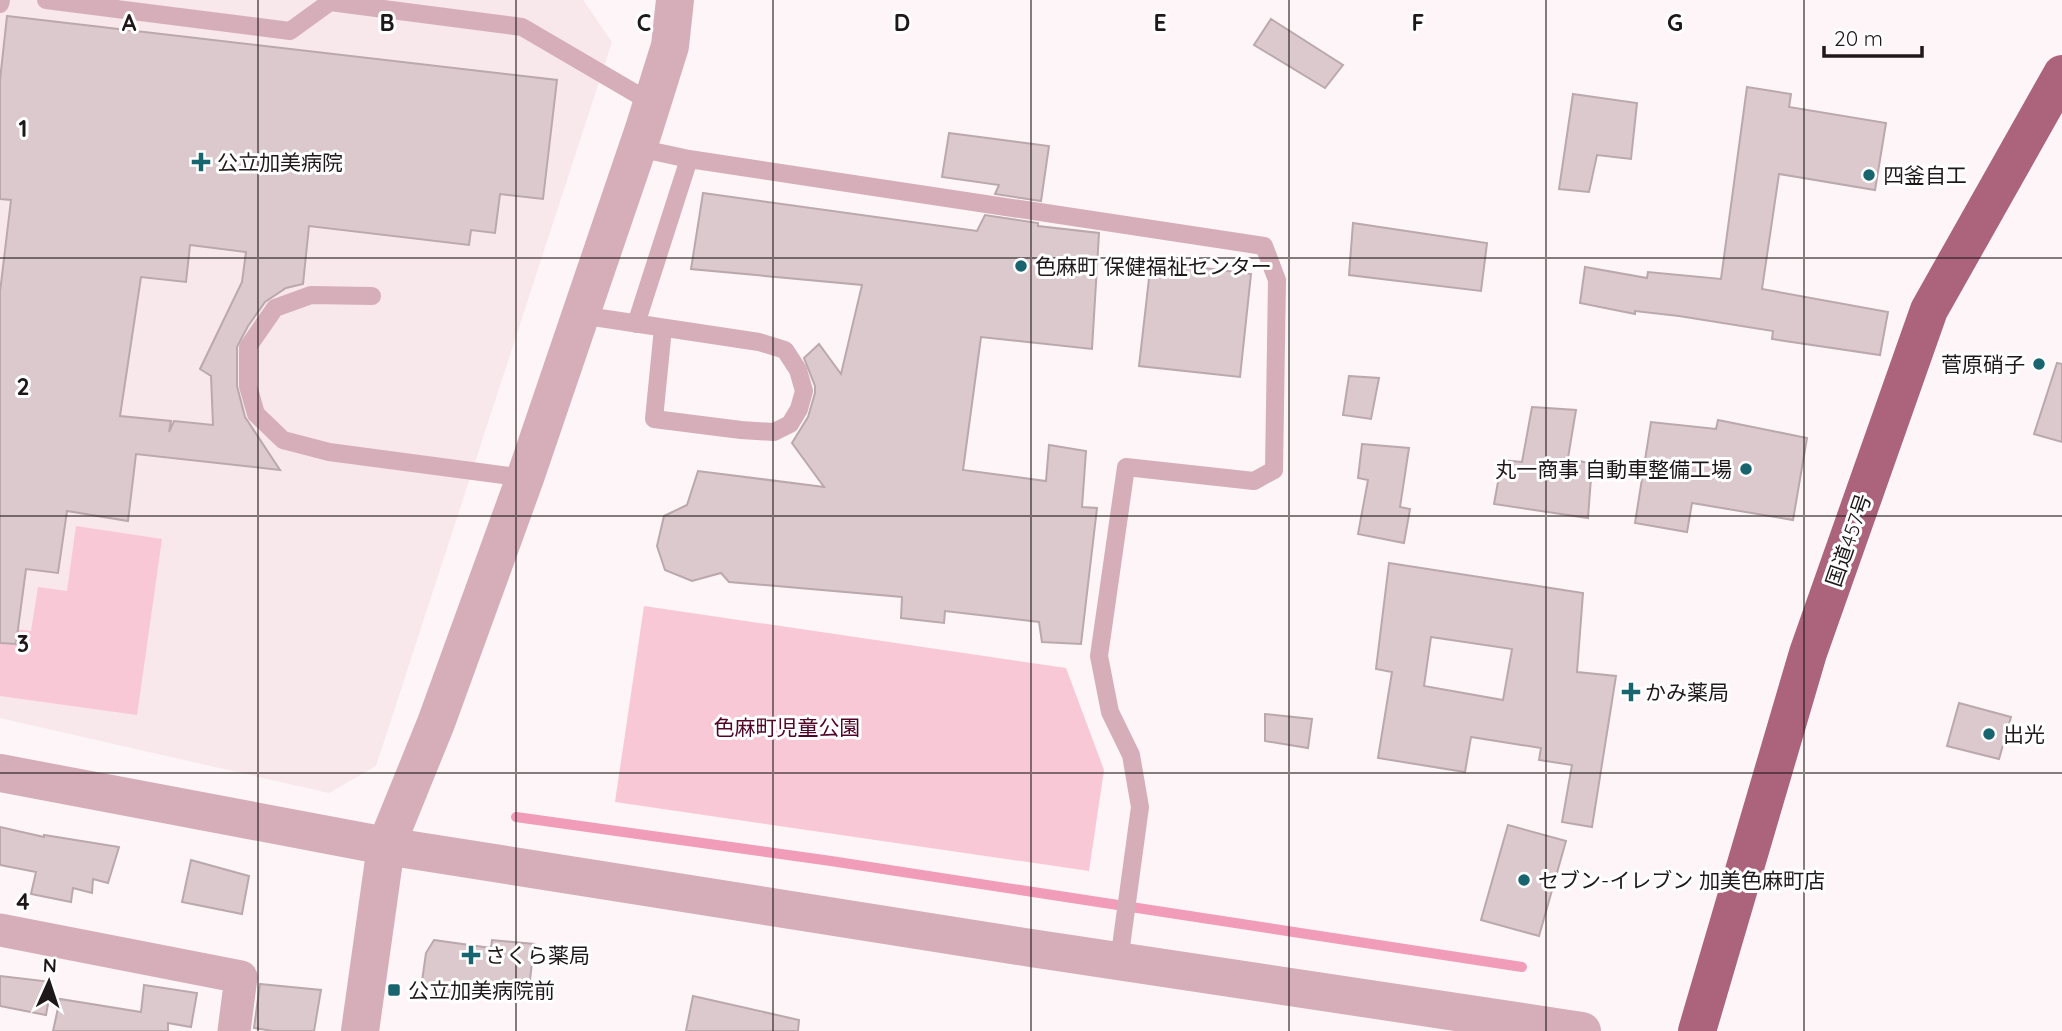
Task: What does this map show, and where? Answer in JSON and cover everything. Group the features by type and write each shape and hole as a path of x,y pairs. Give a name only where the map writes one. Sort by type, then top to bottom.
{"highway":[{"name":"国道457号","path":"1696,1031 1808,653 1929,310 2062,74"}],"street":[{"path":"360,1031 386,846 436,723 525,478 638,148 670,46 675,0"},
{"path":"0,772 386,846 1122,944 1582,1031"},
{"path":"0,930 241,977 234,1031"}],"lane":[{"path":"46,0 290,31 330,2 522,27 652,103"},
{"path":"638,148 689,159 1264,246 1277,281 1274,470 1254,481 1126,467 1099,656 1110,712 1131,755 1140,807 1122,944"},
{"path":"636,324 689,159"},
{"path":"372,296 311,295 275,308 248,347 248,386 256,414 282,440 329,452 525,478"},
{"path":"580,316 636,324 759,342 785,350 798,370 804,391 799,409 790,424 774,432 654,419 663,328"}],"shaded area":[{"path":"0,0 583,0 612,42 376,766 329,793 0,718"}],"green space":[{"path":"76,526 162,539 137,715 0,696 0,627 31,631 38,587 67,591"},
{"name":"色麻町児童公園","path":"644,606 1066,668 1104,770 1089,871 615,802"}],"building":[{"path":"7,16 557,80 543,199 500,194 495,233 471,230 469,245 309,226 303,284 286,288 265,302 237,347 237,386 245,417 280,470 136,454 128,521 67,511 58,573 26,569 16,644 0,643 0,292 11,200 0,199 0,80","holes":["190,245 246,252 242,282 200,369 211,376 213,425 174,421 169,432 171,421 120,416 141,277 186,282"]},
{"path":"1271,19 1343,65 1325,88 1254,45"},
{"path":"1747,87 1791,94 1789,107 1886,123 1875,190 1779,174 1762,289 1888,312 1880,355 1772,339 1773,331 1679,316 1635,311 1635,314 1580,303 1585,267 1647,278 1648,272 1721,279"},
{"path":"1573,94 1637,103 1631,159 1597,155 1589,192 1559,189"},
{"path":"949,133 1049,146 1041,201 995,194 999,185 942,177"},
{"path":"703,193 977,231 985,215 1038,223 1038,226 1099,233 1092,349 981,337 963,470 1046,481 1049,445 1086,451 1082,507 1097,508 1081,644 1042,642 1039,622 945,611 944,623 901,618 902,597 729,582 721,573 692,581 665,570 657,546 664,516 687,505 698,471 824,487 792,443 808,417 815,393 804,358 819,344 841,374 862,285 691,269"},
{"path":"1353,223 1487,243 1481,291 1349,275"},
{"path":"1151,261 1251,274 1240,377 1139,366"},
{"path":"2057,363 2062,364 2062,442 2034,434"},
{"path":"1349,376 1379,378 1371,419 1343,415"},
{"path":"1532,407 1576,410 1568,458 1592,464 1588,518 1494,504 1502,460 1522,462"},
{"path":"1718,420 1807,438 1793,520 1692,503 1687,532 1635,523 1651,422 1716,429"},
{"path":"1362,444 1409,448 1400,507 1410,509 1404,543 1358,534 1368,480 1358,478"},
{"path":"1389,563 1583,593 1577,672 1616,676 1592,827 1562,822 1572,765 1539,760 1541,748 1471,737 1465,772 1378,758 1392,672 1376,669","holes":["1431,637 1512,649 1503,700 1424,686"]},
{"path":"1959,703 2011,717 1999,759 1947,746"},
{"path":"1265,714 1312,719 1308,748 1265,741"},
{"name":"セブン-イレブン 加美色麻町店","path":"1508,825 1566,841 1539,936 1481,920"},
{"path":"0,827 44,837 119,847 108,883 93,879 92,893 73,888 71,902 31,894 36,872 0,865"},
{"path":"191,860 249,876 242,914 182,902"},
{"path":"434,940 491,948 492,940 534,944 528,998 481,991 480,996 421,988 426,953"},
{"path":"0,976 52,982 46,1015 0,1006"},
{"path":"260,984 321,990 314,1031 254,1028"},
{"path":"144,985 197,993 191,1027 168,1023 168,1031 53,1031 60,999 141,1012"},
{"path":"693,996 799,1020 798,1031 686,1031"}],"waterway":[{"path":"516,817 831,861 1522,967"}],"place":[{"name":"公立加美病院","path":"201,162"},
{"name":"四釜自工","path":"1869,175"},
{"name":"色麻町 保健福祉センター","path":"1021,266"},
{"name":"菅原硝子","path":"2039,364"},
{"name":"丸一商事 自動車整備工場","path":"1746,469"},
{"name":"かみ薬局","path":"1631,692"},
{"name":"出光","path":"1989,734"},
{"name":"セブン-イレブン 加美色麻町店","path":"1524,880"},
{"name":"さくら薬局","path":"471,955"},
{"name":"公立加美病院前","path":"394,990"}]}
